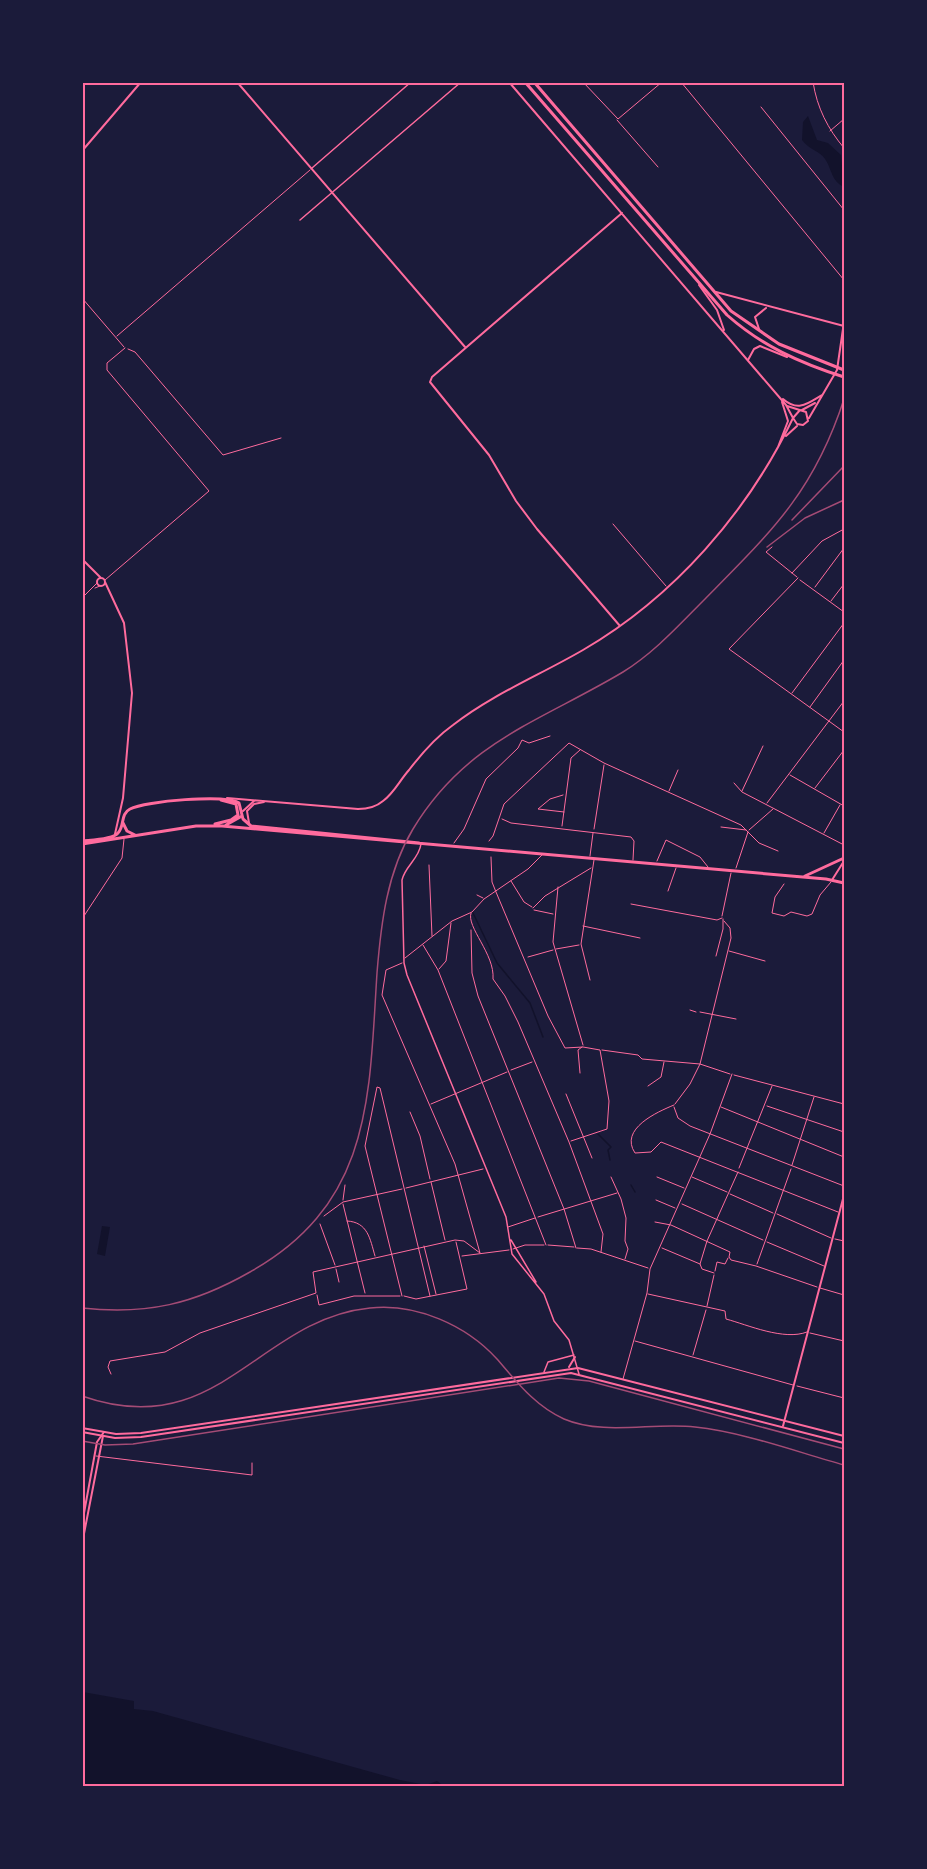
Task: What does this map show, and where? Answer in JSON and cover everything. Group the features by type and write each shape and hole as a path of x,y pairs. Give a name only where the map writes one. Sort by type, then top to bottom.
{"highway":[{"path":"525,82 736,324 760,342 787,357 844,377"},
{"path":"534,82 731,311 764,336 818,361 844,370"},
{"path":"82,843 207,825 231,820 238,815 236,804 216,798"},
{"path":"82,843 118,833 131,808 227,798 237,801 243,811 242,816 246,824 254,827 421,843"},
{"path":"222,826 235,822 242,816"},
{"path":"123,820 127,831 137,835"},
{"path":"207,825 709,868 844,883"},
{"path":"801,878 844,860"}],"main road":[{"path":"82,151 141,82"},
{"path":"237,82 465,347"},
{"path":"509,82 724,331 801,426"},
{"path":"620,626 522,510 489,455 432,387 432,377 622,213"},
{"path":"227,798 358,809 376,806 392,793 424,751 457,722 483,704 585,649 620,626 667,588 726,526 778,450 793,418 825,394 837,370 844,324 720,294 704,278"},
{"path":"698,283 717,310 724,331"},
{"path":"764,336 757,327 755,317 761,309 771,308"},
{"path":"748,360 754,349 760,346 787,357"},
{"path":"779,397 790,405 799,407 825,394"},
{"path":"778,450 789,418 779,397"},
{"path":"784,438 793,428 801,426 809,418 817,402"},
{"path":"786,405 801,410 809,418"},
{"path":"82,559 94,573 104,580 124,623 132,684 123,798 118,830 113,836"},
{"path":"94,573 97,582 110,592"},
{"path":"97,582 104,580"},
{"path":"101,586 104,580"},
{"path":"123,798 125,805 131,808"},
{"path":"243,811 256,800"},
{"path":"254,827 247,820 247,811 254,804 267,801"},
{"path":"832,880 844,860"},
{"path":"783,1426 844,1195"},
{"path":"567,1369 575,1356"},
{"path":"82,1428 105,1432 141,1433 578,1368 844,1436"},
{"path":"82,1432 132,1438 503,1382 579,1374 844,1443"},
{"path":"342,1402 343,1407"},
{"path":"279,1411 280,1416"},
{"path":"206,1423 209,1424 207,1427"},
{"path":"82,1524 101,1436 105,1432"},
{"path":"82,1544 96,1456"}],"street":[{"path":"116,337 411,82"},
{"path":"300,220 461,82"},
{"path":"583,82 658,167"},
{"path":"616,119 662,82"},
{"path":"681,82 844,280"},
{"path":"813,82 817,100 830,131 844,148"},
{"path":"843,82 844,89"},
{"path":"760,107 844,210"},
{"path":"830,131 844,119"},
{"path":"82,298 125,348 135,352 223,455 281,438"},
{"path":"104,580 208,494 207,486 107,370 107,363 125,348"},
{"path":"613,524 667,588"},
{"path":"792,573 806,561 822,541 844,529"},
{"path":"772,547 766,552 798,579 844,612"},
{"path":"813,589 844,549"},
{"path":"798,579 729,649 844,732"},
{"path":"82,598 94,588 97,582"},
{"path":"830,602 844,584"},
{"path":"94,588 101,586"},
{"path":"792,693 844,623"},
{"path":"810,707 844,660"},
{"path":"806,668 810,671"},
{"path":"767,803 844,701"},
{"path":"454,845 486,779 518,748 522,740 530,743 550,736"},
{"path":"489,841 492,840 504,804 519,787 569,743 604,763 669,791 748,830 759,843 778,851"},
{"path":"742,792 763,746"},
{"path":"561,827 571,758 582,749"},
{"path":"814,789 844,750"},
{"path":"591,980 581,944 582,926 593,868 593,831 604,763"},
{"path":"669,791 678,770"},
{"path":"788,774 844,806"},
{"path":"734,783 742,792 844,845"},
{"path":"564,812 538,809 550,799 566,795"},
{"path":"824,833 844,798"},
{"path":"774,808 748,830 734,871 722,918 731,932 700,1064 674,1106 652,1114 638,1127 632,1143 635,1153 651,1152 661,1142 739,1170 844,1216"},
{"path":"500,818 511,823 561,827 634,838 633,862"},
{"path":"721,827 748,830"},
{"path":"82,920 122,858 123,837"},
{"path":"656,864 666,840 700,857 709,868"},
{"path":"421,843 420,852 403,873 402,880 404,963 508,1227 515,1260 544,1294 557,1326 569,1340 579,1374"},
{"path":"404,958 452,921 464,918 471,913 484,899 528,869 543,854"},
{"path":"491,857 492,882 526,958 548,1016 565,1048 600,1049 638,1055 642,1059 700,1064 844,1104"},
{"path":"429,865 432,938"},
{"path":"668,891 677,866"},
{"path":"533,908 537,902 587,868 593,868"},
{"path":"784,884 775,897 772,913 784,916 791,912 807,916 812,914 820,895 832,880"},
{"path":"511,881 524,902 541,913 555,914"},
{"path":"558,888 555,950 583,1047"},
{"path":"477,895 484,899"},
{"path":"631,904 717,920 722,918"},
{"path":"471,913 472,973 564,1209 576,1248"},
{"path":"467,920 470,923"},
{"path":"438,970 446,961 452,921"},
{"path":"716,956 724,921"},
{"path":"582,926 640,938"},
{"path":"471,928 487,950 494,969 493,979 505,996 569,1142 604,1239 601,1252"},
{"path":"526,958 581,944"},
{"path":"423,945 438,970 537,1217 546,1245"},
{"path":"404,950 412,950"},
{"path":"727,951 765,961"},
{"path":"404,963 386,970 382,995 458,1174 480,1253"},
{"path":"690,1010 696,1012"},
{"path":"700,1012 736,1019"},
{"path":"580,1073 578,1050 583,1047"},
{"path":"569,1142 607,1129 609,1101 600,1049"},
{"path":"648,1086 661,1077 665,1060"},
{"path":"429,1105 534,1061"},
{"path":"623,1379 646,1293 650,1269 710,1134 732,1074"},
{"path":"700,1264 707,1241 739,1170 773,1084"},
{"path":"402,1296 365,1146 377,1087 380,1088 430,1296"},
{"path":"566,1094 592,1158"},
{"path":"756,1266 784,1191 814,1097"},
{"path":"674,1106 675,1113 683,1123 844,1186"},
{"path":"720,1106 844,1157"},
{"path":"765,1106 844,1132"},
{"path":"410,1112 420,1136 446,1242"},
{"path":"324,1216 343,1202 377,1196 485,1168"},
{"path":"657,1177 686,1189"},
{"path":"691,1177 844,1241"},
{"path":"611,1178 626,1218 625,1241 628,1249 625,1261"},
{"path":"345,1185 343,1202 346,1221 366,1295"},
{"path":"508,1227 617,1193"},
{"path":"656,1200 677,1209"},
{"path":"680,1203 825,1266"},
{"path":"346,1221 363,1226 368,1233 375,1258"},
{"path":"655,1222 670,1225 730,1252 725,1264 717,1262 693,1357"},
{"path":"320,1224 339,1282"},
{"path":"509,1236 531,1270 536,1283"},
{"path":"455,1240 467,1289 416,1299 402,1296 366,1295 319,1305 313,1272 455,1240 467,1242 480,1253"},
{"path":"460,1256 546,1245 601,1252 650,1269"},
{"path":"424,1246 436,1296"},
{"path":"660,1247 700,1264 702,1269 714,1273"},
{"path":"729,1257 731,1260 844,1295"},
{"path":"111,1374 108,1367 110,1361 165,1352 200,1333 316,1293"},
{"path":"646,1293 725,1311 726,1319 799,1335 807,1332 844,1341"},
{"path":"633,1341 844,1398"},
{"path":"544,1372 548,1362 575,1356"},
{"path":"96,1456 252,1475 252,1463"}],"shaded area":[{"path":"808,116 817,140 828,143 841,155 844,187 834,178 823,156 802,140 803,122"},
{"path":"102,1226 110,1227 105,1256 97,1254"},
{"path":"83,1692 134,1701 134,1709 153,1711 400,1780 426,1785 437,1781 444,1786 83,1786"}],"waterway":[{"path":"473,913 497,963 530,1003 543,1037"},
{"path":"598,1134 611,1147 608,1150 610,1160"},
{"path":"631,1185 635,1192"}],"tram line":[{"path":"82,1441 105,1445 133,1444 559,1378 589,1381 844,1449"}],"railway":[{"path":"82,1308 106,1310 149,1308 169,1305 209,1292 250,1272 290,1244 321,1213 342,1180 357,1143 366,1103 371,1062 383,917 391,880 404,845 413,829 434,799 457,774 481,754 534,720 623,672 646,656 676,628 750,553 788,509 819,460 844,399"},
{"path":"792,520 844,466"},
{"path":"767,547 805,518 844,500"},
{"path":"82,1396 129,1406 169,1404 203,1392 297,1333 331,1317 370,1308 387,1307 422,1313 471,1336 485,1347 535,1400 564,1419 595,1427 695,1427 751,1438 844,1465"}]}
